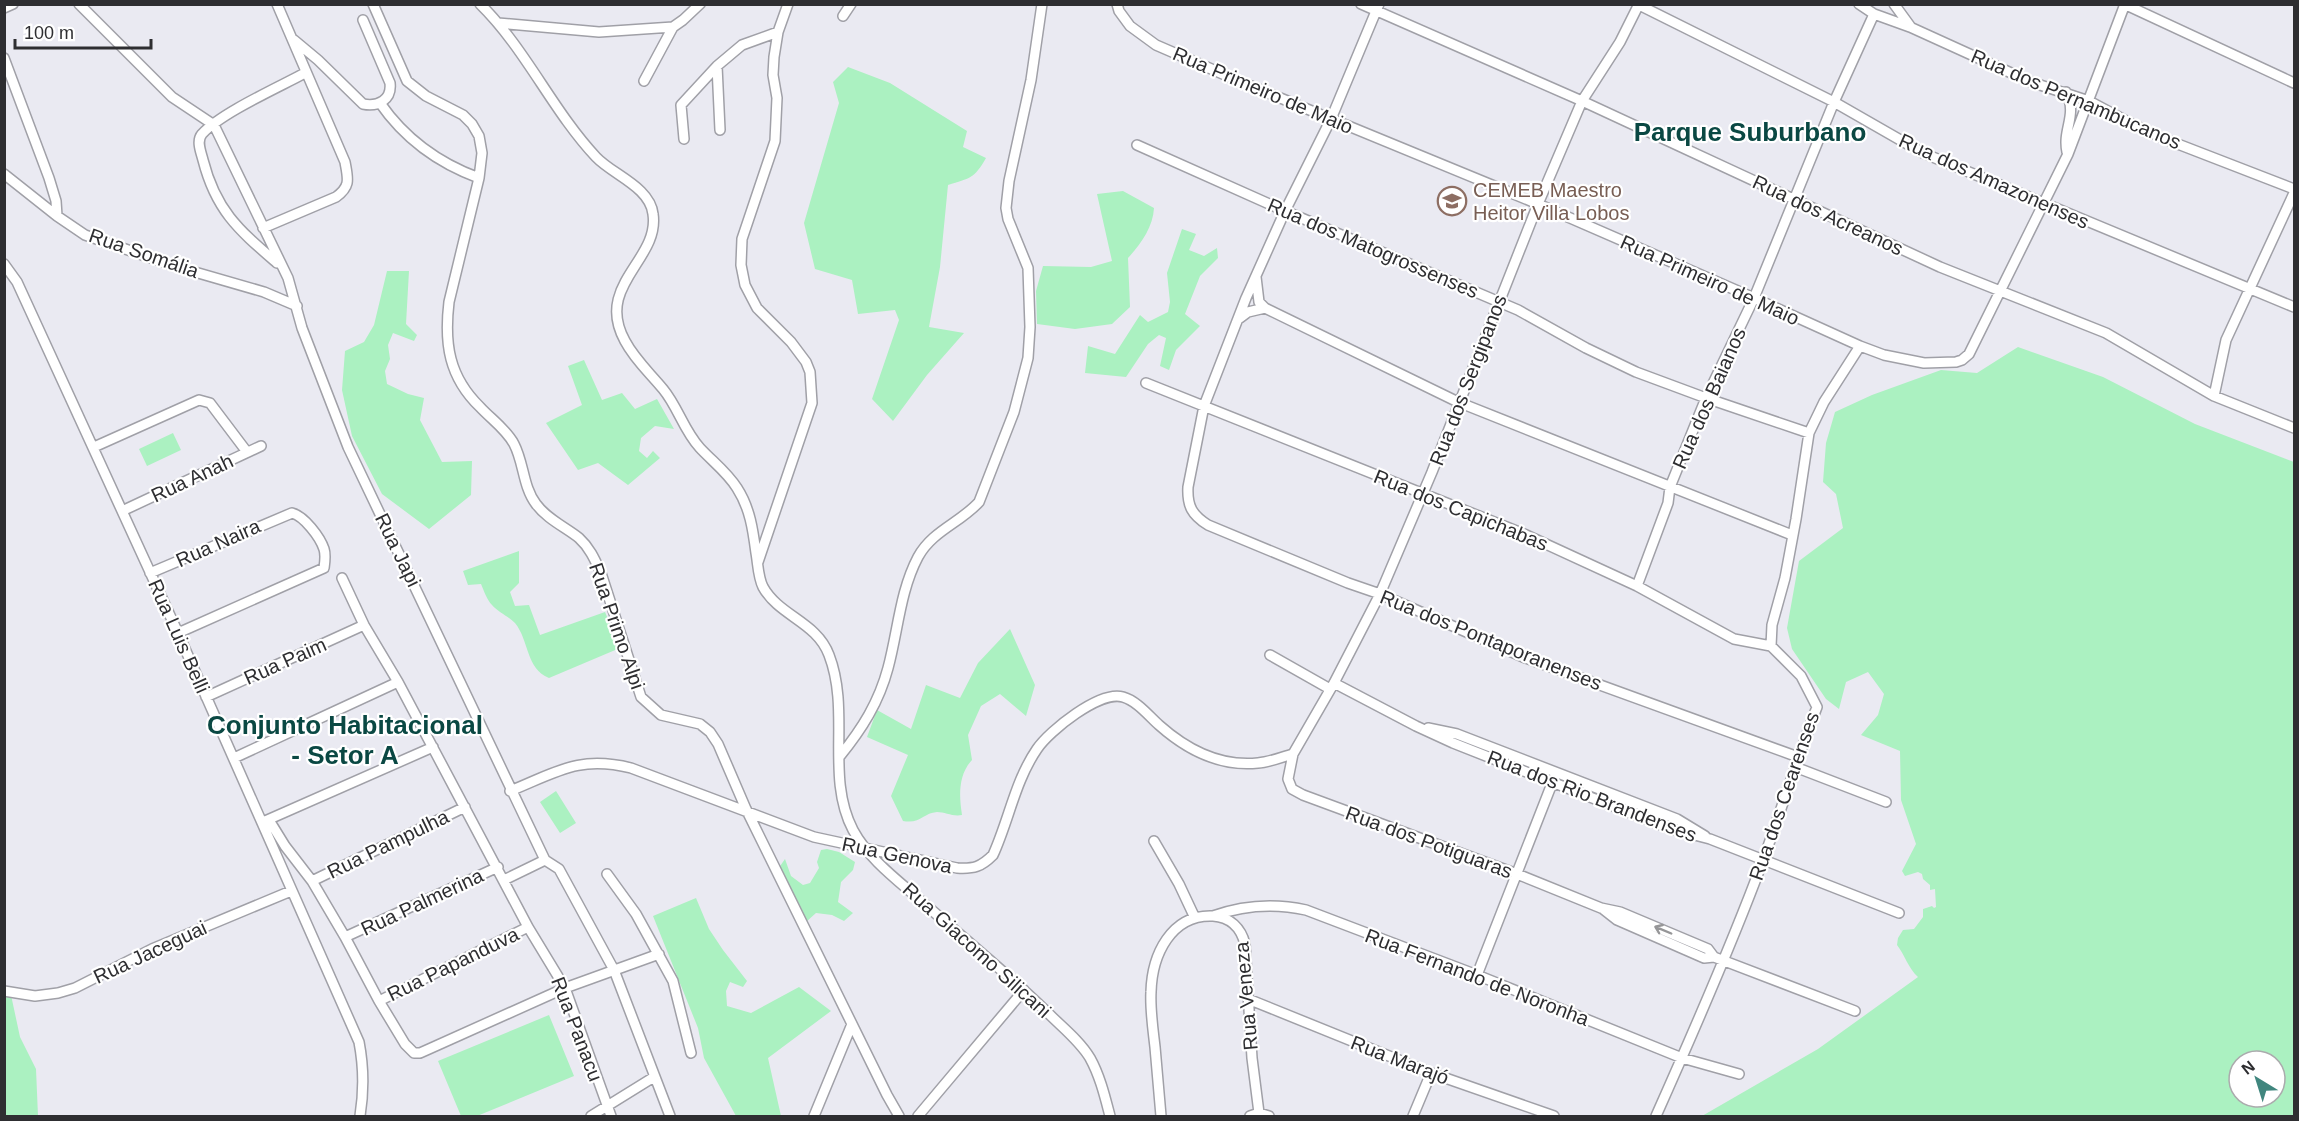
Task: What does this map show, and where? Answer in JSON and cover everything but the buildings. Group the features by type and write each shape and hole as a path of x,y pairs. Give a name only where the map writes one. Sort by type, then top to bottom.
{"street":[{"path":"4,8 12,4"},
{"path":"79,4 172,97 214,125"},
{"path":"263,228 336,197 346,190 348,182 345,162 305,73 292,38 278,8 268,4"},
{"name":"Rua Primo Alpi","path":"373,4 407,81 426,96 463,116 472,124 479,136 482,153 479,178 449,302 447,320 449,352 457,380 513,442 530,495 536,504 544,513 580,539 594,557 604,581 641,697 661,715 700,724 710,732 718,744 746,810 899,1116"},
{"path":"480,4 498,23 568,125 602,163 648,200 654,217 653,227 642,255 616,304 619,326 630,350 663,389 698,446 720,466 738,489 748,509 758,564"},
{"path":"498,23 599,32 673,27 683,21 700,4"},
{"path":"758,564 812,403 810,372 801,353 757,308 749,295 742,276 741,265 742,239 775,141 777,98 773,75 774,57 778,32 788,4"},
{"path":"843,16 851,4"},
{"path":"840,756 858,734 874,707 888,669 904,593 918,557 933,537 973,508 978,501 1008,432 1025,376 1030,327 1029,278 1025,260 1008,219 1006,208 1009,181 1031,80 1042,4"},
{"name":"Rua Primeiro de Maio","path":"1118,4 1119,11 1130,26 1156,45 1538,204 1884,355 1924,363 1962,360 1969,354 2000,290"},
{"name":"Rua dos Acreanos","path":"1361,4 1378,8 1940,267 2106,333 2214,396 2294,428"},
{"name":"Rua dos Pernambucanos","path":"1859,4 1874,14 1910,27 2031,82 2089,100 2134,125 2170,141 2295,191"},
{"path":"1893,4 1910,27"},
{"name":"Rua dos Sergipanos","path":"1293,754 1380,594 1423,494 1498,302 1582,101 1620,42 1638,5"},
{"name":"Rua dos Amazonenses","path":"1638,5 1834,102 1923,153 2295,307"},
{"path":"2000,290 2068,154 2124,5 2295,83"},
{"path":"1204,406 1256,276 1285,211 1331,119 1378,8"},
{"name":"Rua dos Baianos","path":"1637,586 1668,503 1670,488 1706,398 1754,298 1834,102 1874,14"},
{"path":"292,38 363,104 380,103 388,97 391,90 390,83 363,20"},
{"path":"644,81 673,27"},
{"path":"684,139 681,105 717,66 742,45 778,32"},
{"path":"4,58 49,178 56,201 57,216"},
{"path":"717,66 720,130"},
{"path":"281,266 230,219 216,197 199,142 202,134 214,125 305,73"},
{"path":"2066,92 2072,107 2066,141 2068,154"},
{"path":"380,103 393,122 419,146 454,168 479,178"},
{"name":"Rua Japi","path":"214,125 288,278 302,328 344,437 544,860"},
{"name":"Rua dos Matogrossenses","path":"1137,145 1518,310 1586,348 1636,372 1809,433"},
{"name":"Rua Somália","path":"4,174 85,235 174,266 264,292 297,306"},
{"path":"2214,396 2226,340 2295,191"},
{"name":"Rua Luis Belli","path":"4,264 17,282 234,758 266,821 291,891 359,1042 364,1091 360,1116"},
{"path":"1256,276 1259,302 1265,308 1458,402 1792,535"},
{"path":"1238,320 1248,312 1265,308"},
{"path":"1771,646 1772,625 1785,578 1809,433 1824,402 1860,346"},
{"name":"Rua dos Capichabas","path":"1146,383 1524,534 1637,586 1734,639 1771,646"},
{"path":"94,447 199,400 210,403 247,452"},
{"name":"Rua dos Pontaporanenses","path":"1204,406 1187,500 1190,511 1208,525 1380,594 1523,657 1798,757"},
{"name":"Rua Anah","path":"122,511 261,446"},
{"name":"Rua Naira","path":"150,573 285,514 298,514 323,545 326,556 324,568 178,633"},
{"path":"751,523 772,524"},
{"name":"Rua Giacomo Silicani","path":"758,564 763,586 769,595 811,628 825,645 834,669 839,695 838,779 852,829 866,849 896,879 1024,990 1088,1054 1097,1071 1110,1116"},
{"name":"Rua Panacu","path":"342,578 364,625 398,682 528,927 565,988 611,1116"},
{"name":"Rua Paim","path":"206,697 364,625"},
{"name":"Rua dos Cearenses","path":"1656,1116 1724,961 1763,861 1817,707 1801,676 1771,646"},
{"path":"1270,655 1416,726"},
{"path":"234,758 398,682"},
{"name":"Rua Genova","path":"510,790 576,764 612,763 746,810 814,837 957,868 973,869 993,855 1025,769 1037,748 1055,729 1097,701 1110,696 1123,696 1135,703 1179,742 1202,754 1244,764 1260,763 1293,754"},
{"name":"Rua dos Rio Brandenses","path":"1416,726 1453,743 1671,829 1710,839"},
{"name":"Rua dos Rio Brandenses","path":"1416,726 1457,734 1677,819 1710,839"},
{"path":"433,747 266,821 312,881 345,937 378,1001 410,1050 420,1053 565,988 659,954"},
{"name":"Rua dos Potiguaras","path":"1293,754 1288,779 1292,789 1303,795 1517,874 1601,908 1617,920 1704,958 1714,957 1855,1011"},
{"path":"1795,767 1886,802"},
{"path":"1477,975 1553,782"},
{"name":"Rua Pampulha","path":"312,881 465,807"},
{"path":"1710,839 1899,913"},
{"path":"1154,842 1179,884 1195,918"},
{"path":"504,880 544,860 559,869 614,970 670,1116"},
{"name":"Rua Palmerina","path":"345,937 498,867"},
{"path":"607,874 636,914 673,981 691,1053"},
{"name":"Rua Jaceguai","path":"4,991 36,996 75,988 152,949 291,891"},
{"name":"Rua Fernando de Noronha","path":"1213,916 1237,908 1285,905 1306,910 1477,975 1682,1058 1739,1074"},
{"path":"1161,1116 1150,994 1156,958 1173,930 1183,922 1213,916"},
{"name":"Rua Veneza","path":"1213,916 1227,919 1243,935 1254,1115"},
{"name":"Rua Papanduva","path":"378,1001 528,927"},
{"path":"918,1116 1024,990"},
{"name":"Rua Marajó","path":"1248,999 1431,1073 1554,1116"},
{"path":"814,1116 852,1024"},
{"path":"1413,1116 1431,1073"},
{"path":"591,1116 654,1077"},
{"path":"1254,1115 1269,1116"}],"green space":[{"path":"848,67 890,83 967,131 963,147 986,158 971,177 948,185 940,267 929,327 964,333 927,375 893,421 872,399 899,320 895,310 858,314 852,280 815,269 804,223 839,103 833,82"},
{"path":"1123,191 1154,208 1146,235 1128,258 1130,307 1112,324 1075,329 1037,324 1036,291 1043,266 1091,267 1112,261 1097,194"},
{"path":"1182,229 1196,234 1189,250 1204,256 1217,248 1218,258 1200,276 1185,314 1200,326 1176,350 1169,370 1160,366 1166,338 1159,335 1148,344 1126,377 1085,373 1088,346 1115,354 1140,315 1148,322 1168,312 1170,302 1167,273"},
{"path":"387,271 409,271 406,324 417,335 414,341 393,333 388,345 390,359 385,371 387,384 408,394 424,398 420,420 442,462 472,461 471,495 429,529 382,494 352,436 342,390 345,351 364,342 374,325"},
{"path":"2018,347 2103,377 2195,424 2294,462 2294,1116 1702,1116 1818,1049 1918,977 1897,945 1898,938 1903,930 1914,929 1923,917 1923,909 1936,907 1935,889 1930,890 1930,885 1923,879 1922,874 1918,872 1905,876 1902,871 1916,844 1901,800 1900,751 1861,735 1878,715 1884,694 1868,672 1846,682 1839,709 1826,699 1792,649 1787,628 1799,561 1843,528 1836,494 1823,482 1826,443 1835,412 1872,395 1941,370 1977,373"},
{"path":"584,360 602,400 622,393 635,409 657,399 674,429 655,426 641,438 639,451 647,458 653,451 660,458 628,485 598,463 578,470 546,423 582,405 568,366"},
{"path":"173,433 181,450 147,466 139,449"},
{"path":"519,551 519,583 510,592 515,606 529,605 540,635 605,612 620,648 549,678 542,674 532,661 515,623 492,605 481,584 468,585 463,571"},
{"path":"1010,629 1035,685 1026,716 1000,694 981,706 968,735 972,760 962,779 960,793 962,815 937,812 918,820 903,821 891,796 908,755 867,737 877,710 911,729 926,685 960,698 978,663"},
{"path":"556,791 576,823 560,833 540,802"},
{"path":"821,850 839,852 855,862 853,870 841,882 838,902 853,913 844,921 832,915 816,913 806,922 778,869 785,859 791,876 803,885 810,883 819,868 817,862"},
{"path":"696,898 709,929 747,981 743,987 730,982 726,991 727,1006 751,1013 799,987 831,1011 768,1058 781,1116 736,1116 704,1058 698,1028 653,916"},
{"path":"4,994 11,995 20,1037 36,1069 38,1116 5,1116"},
{"path":"549,1015 574,1076 477,1116 461,1116 438,1061"}],"place":[{"name":"CEMEB Maestro Heitor Villa Lobos","path":"1452,201"}],"district":[{"name":"Parque Suburbano","path":"1750,132"},
{"name":"Conjunto Habitacional - Setor A","path":"345,740"}]}
